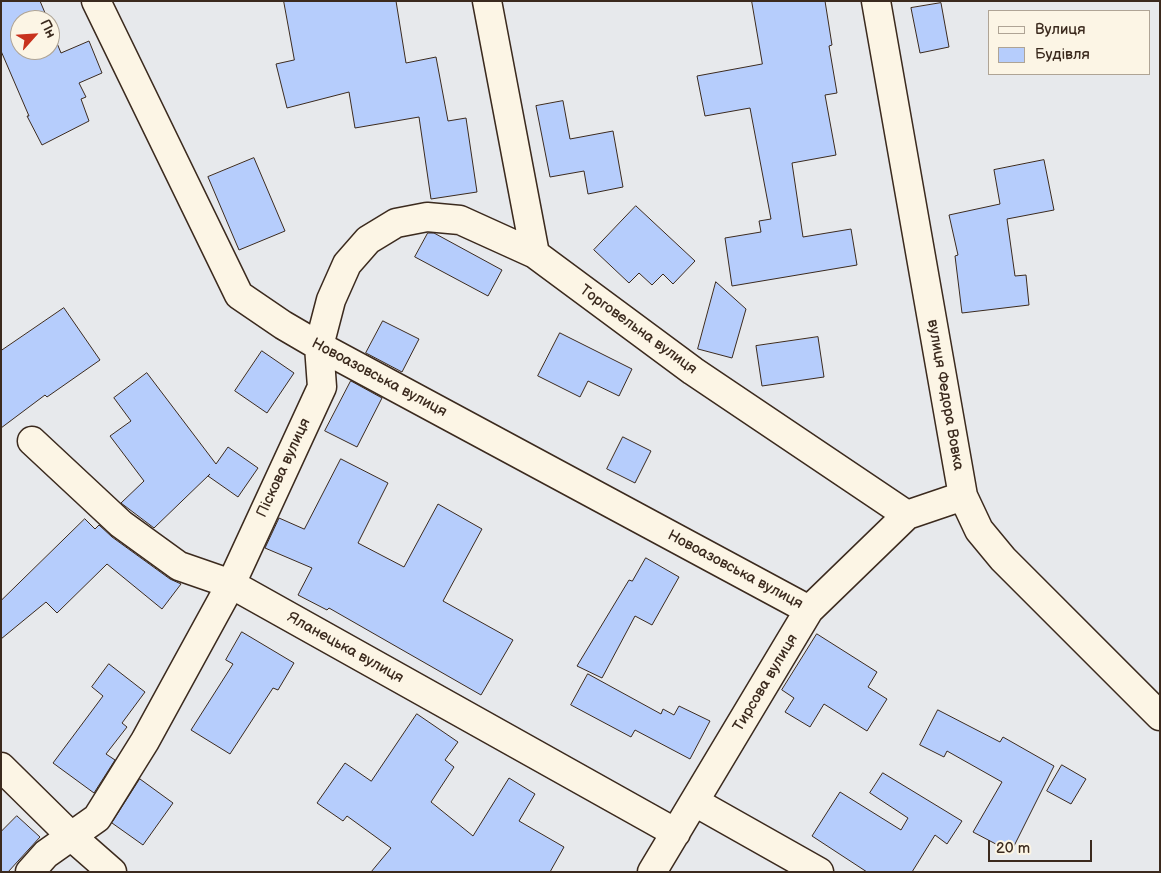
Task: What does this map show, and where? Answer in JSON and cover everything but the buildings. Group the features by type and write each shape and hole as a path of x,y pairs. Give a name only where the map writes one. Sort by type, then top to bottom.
{"street":[{"name":"Новоазовська вулиця","path":"96,1 238,295 319,346 810,610"},
{"path":"486,1 536,254"},
{"name":"вулиця Федора Вовка","path":"876,1 963,496 979,530 1003,559 1160,716"},
{"name":"Піскова вулиця","path":"30,872 46,854 97,818 145,741 231,584 322,386 319,346 331,300 347,264 368,240 396,223 427,217 460,220 536,254"},
{"name":"Торговельна вулиця","path":"536,254 693,372 907,515"},
{"name":"Яланецька вулиця","path":"32,441 122,524 179,566 231,584 676,833"},
{"path":"907,515 963,496"},
{"name":"Тирсова вулиця","path":"652,872 810,610 907,515"},
{"path":"1,767 71,836 112,872"},
{"path":"695,802 819,872"}]}
